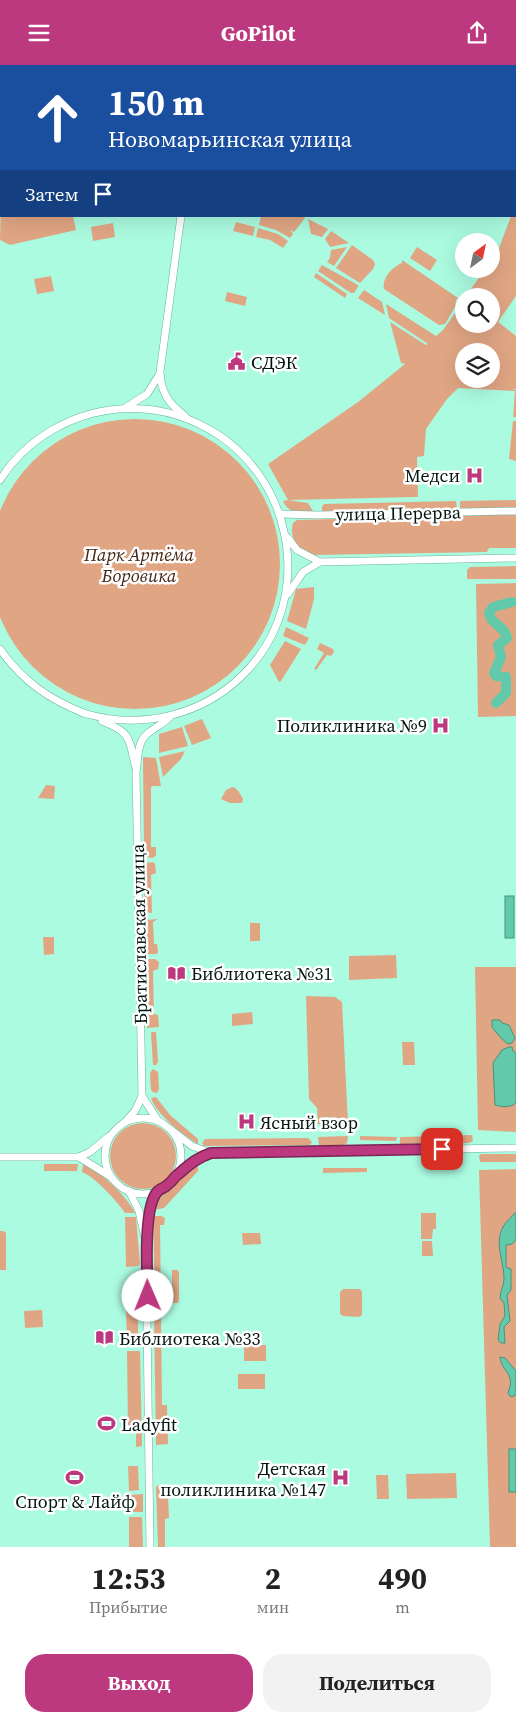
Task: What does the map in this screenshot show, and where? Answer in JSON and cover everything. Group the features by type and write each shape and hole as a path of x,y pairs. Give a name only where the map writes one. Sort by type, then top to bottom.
{"main road":[{"name":"Братиславская улица","path":"83,713 105,719 149,720 170,716 194,708 213,698 231,685 257,659 272,634 284,602 288,573 287,544 280,514 266,485 244,456 224,439 189,419 166,399 161,386 160,372 181,217"},
{"name":"Братиславская улица","path":"124,408 147,394 160,372"},
{"name":"Братиславская улица","path":"0,479 23,452 50,431 87,415 124,408 157,410 189,419"},
{"name":"улица Перерва","path":"280,514 516,511"},
{"path":"284,529 290,542 298,550 320,562"},
{"path":"284,602 303,572 320,562 516,558"},
{"name":"Братиславская улица","path":"0,649 15,669 35,688 59,703 123,731 130,741 136,772 142,1096"},
{"name":"Братиславская улица","path":"136,772 142,740 170,716"},
{"path":"0,1157 80,1157 100,1145 126,1122 142,1096 158,1121 192,1146 211,1153"},
{"path":"126,1122 139,1118 158,1121"},
{"path":"170,1129 176,1136 181,1154 181,1163 173,1180"},
{"path":"112,1134 105,1156 112,1178"},
{"path":"80,1157 112,1178 120,1186 129,1191 143,1194 158,1191 196,1159 211,1153 516,1148"},
{"path":"129,1191 139,1211 146,1246"},
{"path":"150,1547 146,1246 150,1214 158,1191"}],"green space":[{"path":"1,217 73,217 76,230 10,245 0,240"},
{"path":"261,217 305,218 294,232 290,230 293,234 290,238 276,230 259,225"},
{"path":"511,217 516,217 516,296 500,319 500,288 472,288 479,278 500,278 500,245"},
{"path":"308,219 328,229 322,237 311,234"},
{"path":"236,222 255,227 253,236 233,231"},
{"path":"113,223 115,237 93,241 91,227"},
{"path":"258,228 278,234 288,241 283,248 270,240 256,237"},
{"path":"331,231 349,243 330,247 325,239"},
{"path":"352,245 373,260 375,264 373,269 360,283 336,268"},
{"path":"347,247 334,266 327,262 330,258 331,250"},
{"path":"417,247 437,260 430,271 410,258"},
{"path":"402,260 455,296 455,307 445,324 439,325 384,289 386,277 391,270 402,263"},
{"path":"322,265 358,285 354,293 351,293 318,271"},
{"path":"316,273 347,294 345,298 314,277"},
{"path":"51,276 54,291 37,294 34,279"},
{"path":"364,290 382,302 385,315 358,298"},
{"path":"227,292 247,297 245,306 225,301"},
{"path":"386,304 436,336 443,330 455,313 455,333 500,333 500,324 516,336 516,389 512,389 516,390 516,417 513,417 515,391 458,388 447,399 426,429 424,456 417,457 418,497 288,500 268,464 358,402 405,364 401,363 390,322 426,345 428,344 389,318"},
{"name":"Парк Артёма Боровика","path":"135,419 163,422 191,430 216,443 238,461 256,483 274,522 279,550 279,578 274,606 256,645 238,667 216,685 177,703 135,709 107,706 79,698 54,685 32,667 14,645 -1,614 -1,514 1,508 14,483 32,461 54,443 93,425"},
{"path":"513,421 516,421 516,461 509,459"},
{"path":"516,500 516,508 460,509 460,501"},
{"path":"283,501 308,503 313,511 292,511 288,509"},
{"path":"456,501 457,509 322,512 324,504"},
{"path":"516,514 516,548 489,548 487,552 315,555 301,548 292,534 293,523 297,520"},
{"path":"516,566 516,579 467,579 467,570 470,567"},
{"path":"516,583 516,716 478,717 476,584"},
{"path":"314,587 314,599 306,629 287,621 296,589"},
{"path":"286,627 309,638 305,645 283,636"},
{"path":"285,641 301,649 279,682 270,665"},
{"path":"320,643 333,649 334,652 331,656 327,655 316,670 314,669 324,653 317,649"},
{"path":"202,719 211,738 192,745 184,726"},
{"path":"182,727 188,746 159,753 159,734"},
{"path":"185,751 181,759 163,777 159,757"},
{"path":"143,757 156,758 161,786 152,786 151,788 151,847 156,847 156,855 153,858 145,857 144,854"},
{"path":"46,785 55,786 54,799 38,798"},
{"path":"232,787 240,793 243,799 242,803 230,803 221,799 226,790"},
{"path":"153,862 156,873 151,875 152,913 145,912 143,866 146,863"},
{"path":"158,919 153,922 154,944 157,944 158,952 157,954 147,954 145,920"},
{"path":"250,923 260,923 260,941 250,941"},
{"path":"43,937 54,937 54,954 44,955"},
{"path":"396,955 397,978 349,980 349,956"},
{"path":"147,959 155,959 159,962 158,969 153,971 154,1014 158,1015 159,1027 147,1028"},
{"path":"475,967 516,967 516,1132 478,1130"},
{"path":"306,996 335,997 342,1002 348,1123 340,1124 340,1118 325,1117 325,1124 318,1124 317,1108 309,1099"},
{"path":"252,1012 253,1024 232,1026 232,1014"},
{"path":"152,1032 156,1032 158,1062 156,1065 153,1065"},
{"path":"402,1042 414,1042 415,1065 403,1065"},
{"path":"153,1069 158,1072 159,1089 157,1093 151,1090 150,1073"},
{"path":"156,1097 170,1115 198,1139 198,1144 178,1130 158,1111 151,1098"},
{"path":"137,1123 149,1123 167,1132 174,1143 176,1156 174,1169 167,1180 156,1187 137,1189 124,1184 115,1175 110,1162 110,1150 115,1137 124,1128"},
{"path":"472,1135 473,1141 469,1143 400,1144 400,1137"},
{"path":"348,1136 347,1143 344,1145 319,1145 318,1137"},
{"path":"360,1136 397,1137 396,1141 360,1140"},
{"path":"308,1138 312,1142 310,1145 204,1146 202,1143 205,1139"},
{"path":"481,1154 516,1154 516,1162 480,1162 479,1156"},
{"path":"198,1161 198,1171 164,1208 154,1210 167,1190"},
{"path":"44,1164 78,1164 77,1171 44,1171"},
{"path":"83,1164 97,1172 112,1185 126,1199 135,1213 125,1213 105,1190 82,1172"},
{"path":"323,1168 367,1168 367,1172 323,1173"},
{"path":"516,1169 516,1547 490,1547 479,1170"},
{"path":"421,1213 436,1213 436,1229 433,1229 432,1239 421,1239"},
{"path":"153,1216 165,1218 164,1225 160,1225 161,1297 166,1297 165,1300 155,1299"},
{"path":"125,1217 136,1217 140,1264 138,1266 126,1267"},
{"path":"0,1231 6,1233 6,1270 0,1270"},
{"path":"242,1233 260,1233 261,1244 243,1245"},
{"path":"422,1241 432,1241 433,1256 422,1256"},
{"path":"172,1270 179,1272 178,1303 172,1303"},
{"path":"343,1289 360,1289 362,1292 362,1315 359,1317 343,1316 340,1314 340,1292"},
{"path":"126,1307 138,1307 138,1337 135,1338 135,1347 127,1347"},
{"path":"157,1308 165,1309 166,1312 161,1313 162,1405 167,1405 168,1444 156,1445 154,1311"},
{"path":"42,1310 43,1327 25,1328 24,1311"},
{"path":"244,1345 266,1345 266,1361 244,1361"},
{"path":"127,1351 140,1351 142,1446 136,1447 136,1433 128,1433"},
{"path":"238,1374 265,1374 265,1389 238,1389"},
{"path":"128,1466 138,1466 139,1490 129,1491"},
{"path":"456,1473 457,1498 407,1499 406,1474"},
{"path":"376,1475 388,1475 389,1499 377,1499"},
{"path":"158,1485 162,1486 163,1495 168,1495 169,1518 165,1519 165,1547 158,1547 156,1487"},
{"path":"143,1494 143,1512 130,1512 129,1495"},
{"path":"129,1517 142,1517 143,1547 129,1547"}],"shaded area":[{"path":"505,896 514,896 514,938 505,938"},
{"path":"492,1020 500,1020 502,1023 509,1025 515,1038 512,1043 508,1044 501,1038 492,1027"},
{"path":"512,1047 516,1053 516,1103 509,1106 500,1106 495,1105 493,1063 502,1050"},
{"path":"516,1212 516,1240 512,1244 506,1245 506,1267 511,1269 511,1290 507,1295 510,1321 504,1327 505,1343 501,1343 498,1340 500,1324 505,1316 504,1303 500,1298 504,1272 499,1240 504,1225"},
{"path":"500,1357 505,1358 516,1371 516,1395 511,1397 508,1393 510,1377 503,1367"},
{"path":"509,1449 516,1449 516,1492 509,1492"}],"waterway":[{"path":"496,703 506,693 506,677 496,676 494,673 501,657 498,645 507,638 504,631 492,620 489,613 493,607 512,602"}],"place":[{"name":"СДЭК","path":"237,362"},
{"name":"Медси","path":"474,475"},
{"name":"Поликлиника №9","path":"441,725"},
{"name":"Библиотека №31","path":"177,973"},
{"name":"Ясный взор","path":"246,1122"},
{"name":"Библиотека №33","path":"105,1338"},
{"name":"Ladyfit","path":"107,1424"},
{"name":"Спорт & Лайф","path":"75,1478"},
{"name":"Детская поликлиника №147","path":"340,1478"}],"route":[{"path":"148,1296 146,1246 150,1214 155,1198 158,1191 202,1155 211,1153 442,1149"}]}
